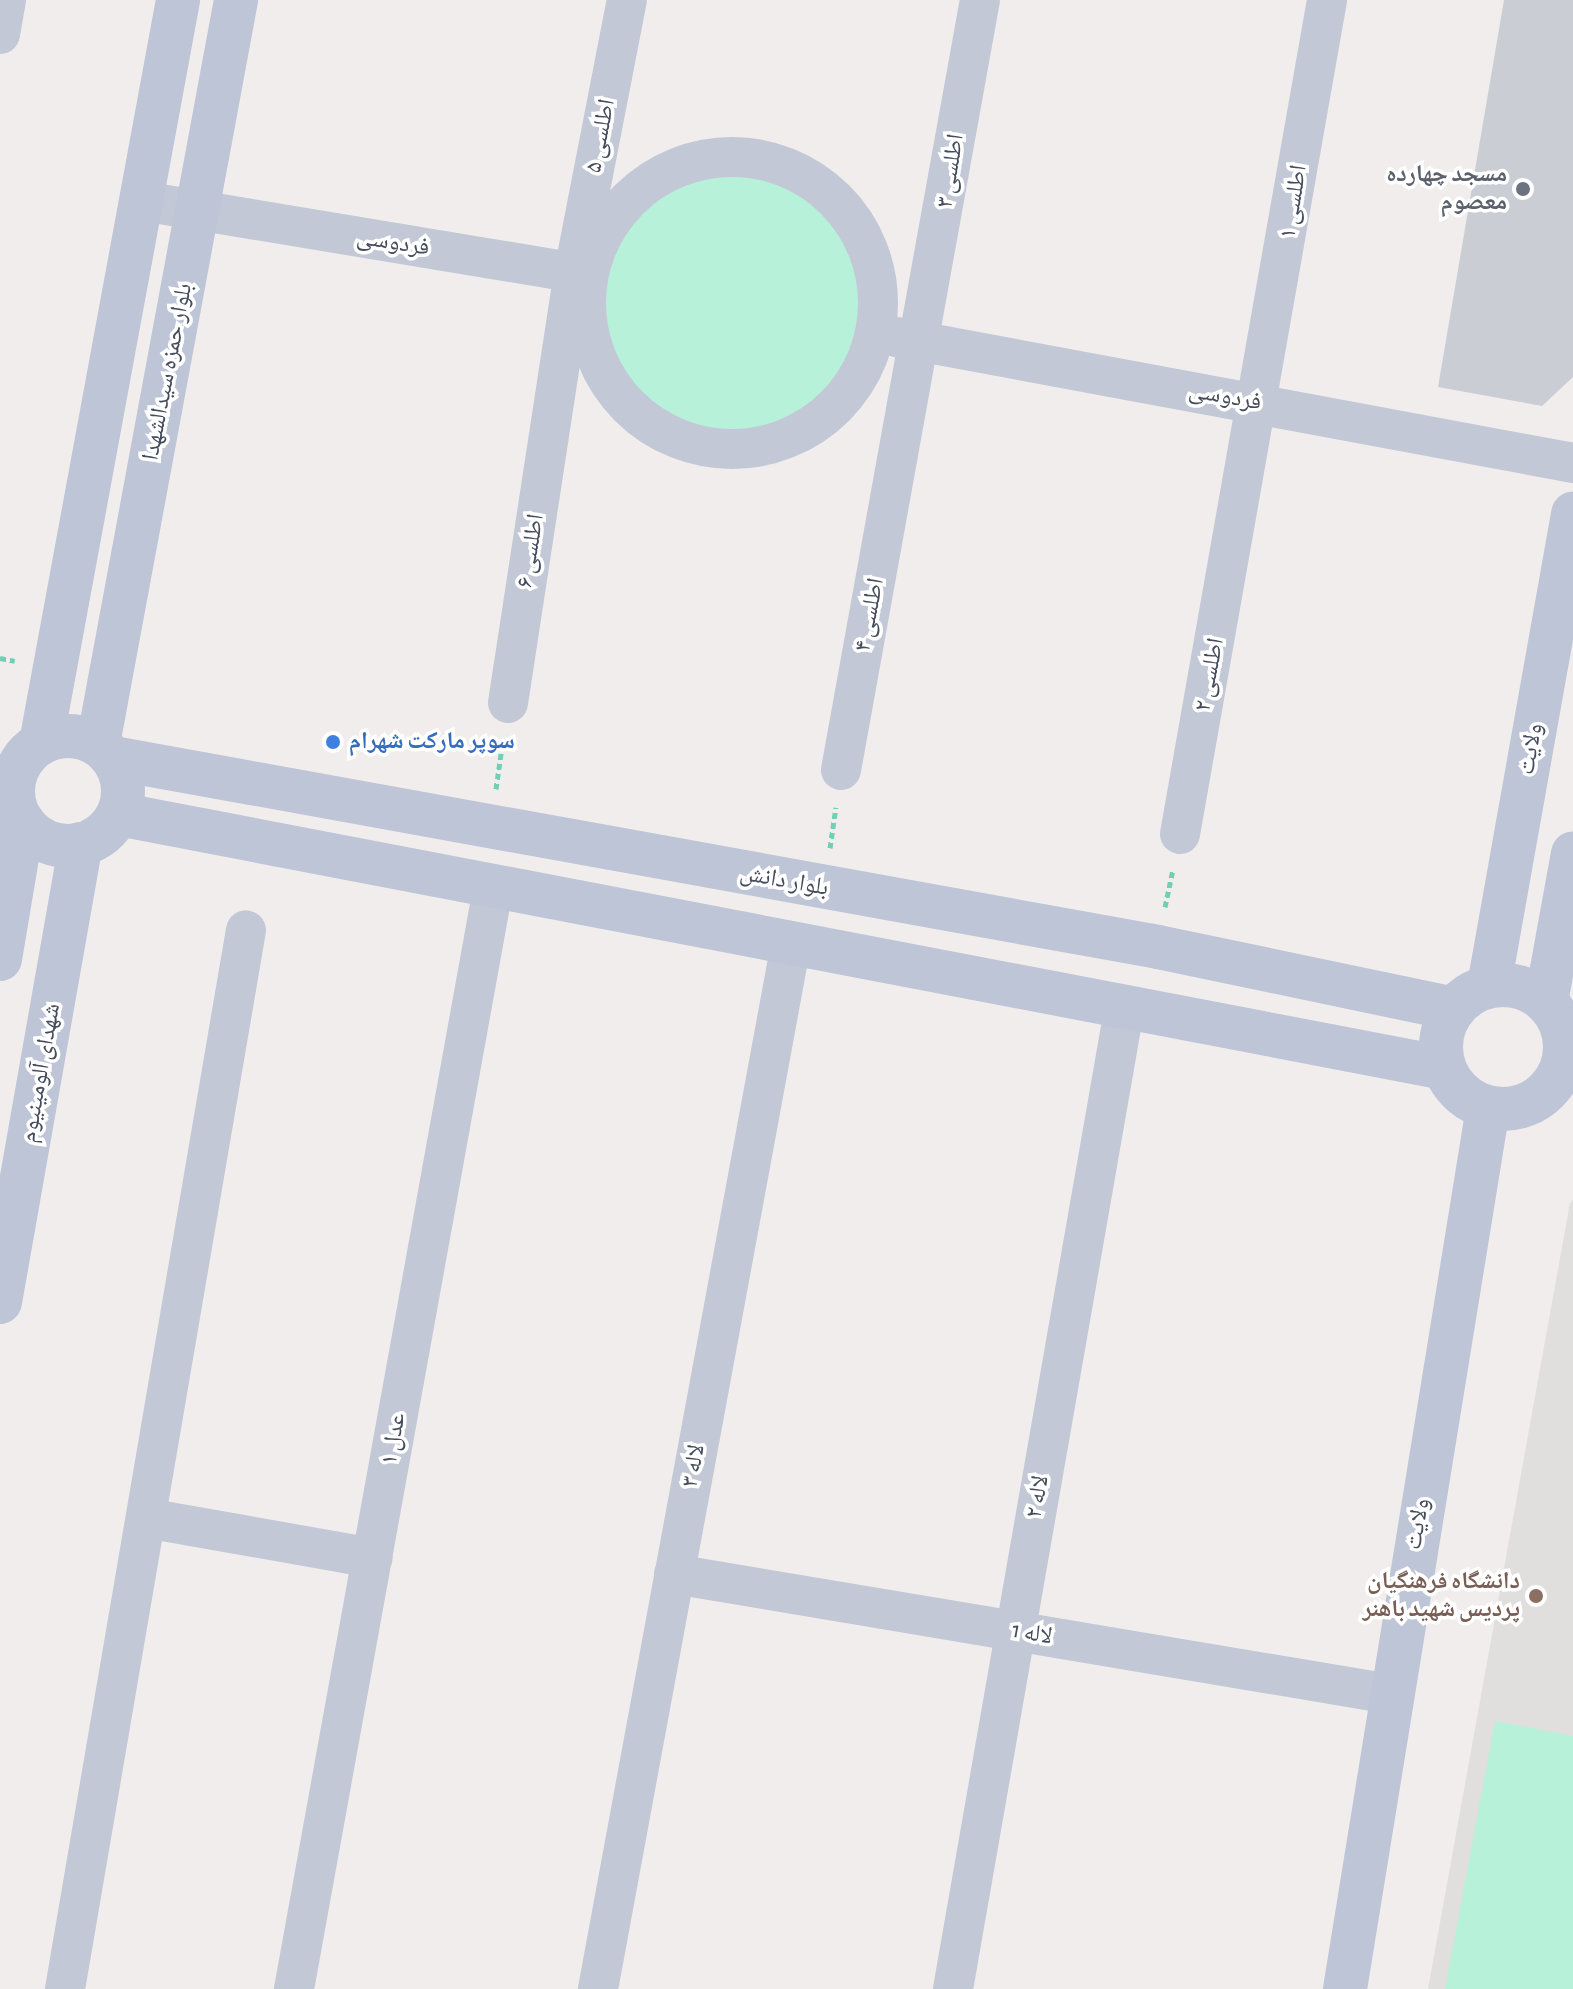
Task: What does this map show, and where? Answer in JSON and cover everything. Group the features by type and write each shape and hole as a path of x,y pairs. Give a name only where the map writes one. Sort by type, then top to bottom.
{"street":[{"path":"0,959 12,803 142,201 178,0"},
{"name":"بلوار حمزه سیدالشهدا","path":"106,751 236,0"},
{"name":"اطلسی ۵","path":"580,273 627,0"},
{"name":"اطلسی ۳","path":"923,342 980,0"},
{"name":"اطلسی ۱","path":"1261,403 1327,0"},
{"path":"715,156 761,158 804,175 841,203 858,229 879,287 877,334 857,381 824,419 779,443 729,451 679,440 635,414 603,374 587,326 580,273 603,231 632,195 670,169 715,156"},
{"name":"فردوسی","path":"142,201 580,273"},
{"name":"اطلسی ۶","path":"508,703 580,273"},
{"name":"فردوسی","path":"877,334 1573,463"},
{"name":"اطلسی ۴","path":"841,770 923,342"},
{"name":"اطلسی ۲","path":"1180,834 1261,403"},
{"name":"ولایت","path":"1472,997 1573,513"},
{"path":"12,803 49,842 81,844 103,834 118,814 124,785 106,751 70,736 27,744"},
{"name":"بلوار دانش","path":"106,751 490,830 1158,947 1472,997"},
{"path":"118,814 493,889 1125,1005 1444,1068"},
{"name":"شهدای آلومینیوم","path":"0,1302 81,844"},
{"path":"1563,1047 1509,985 1472,997 1444,1026 1444,1068 1469,1100 1488,1108 1528,1104 1563,1047 1573,853"},
{"name":"عدل ۱","path":"294,1989 493,889"},
{"path":"65,1989 246,930"},
{"name":"لاله ۳","path":"598,1989 791,944"},
{"name":"لاله ۲","path":"953,1989 1125,1005"},
{"name":"ولایت","path":"1345,1989 1390,1694 1488,1108"},
{"path":"146,1518 372,1558"},
{"name":"لاله 1","path":"674,1574 1390,1694"}],"path":[{"path":"490,830 508,703"},
{"path":"824,888 841,770"},
{"path":"1158,947 1180,834"}],"shaded area":[{"name":"دانشگاه فرهنگیان پردیس شهید باهنر","path":"1573,1200 1573,1989 1428,1989 1570,1203"}],"green space":[{"path":"734,172 784,182 826,210 854,252 864,302 854,352 826,394 784,422 734,432 684,422 642,394 614,352 604,302 614,252 642,210 684,182"},
{"path":"1495,1721 1573,1736 1573,1989 1445,1989"}],"building":[{"name":"مسجد چهارده معصوم","path":"1504,0 1573,0 1573,377 1542,406 1438,387"}],"place":[{"name":"مسجد چهارده معصوم","path":"1523,189"},
{"name":"سوپر مارکت شهرام","path":"333,742"},
{"name":"دانشگاه فرهنگیان پردیس شهید باهنر","path":"1536,1596"}]}
